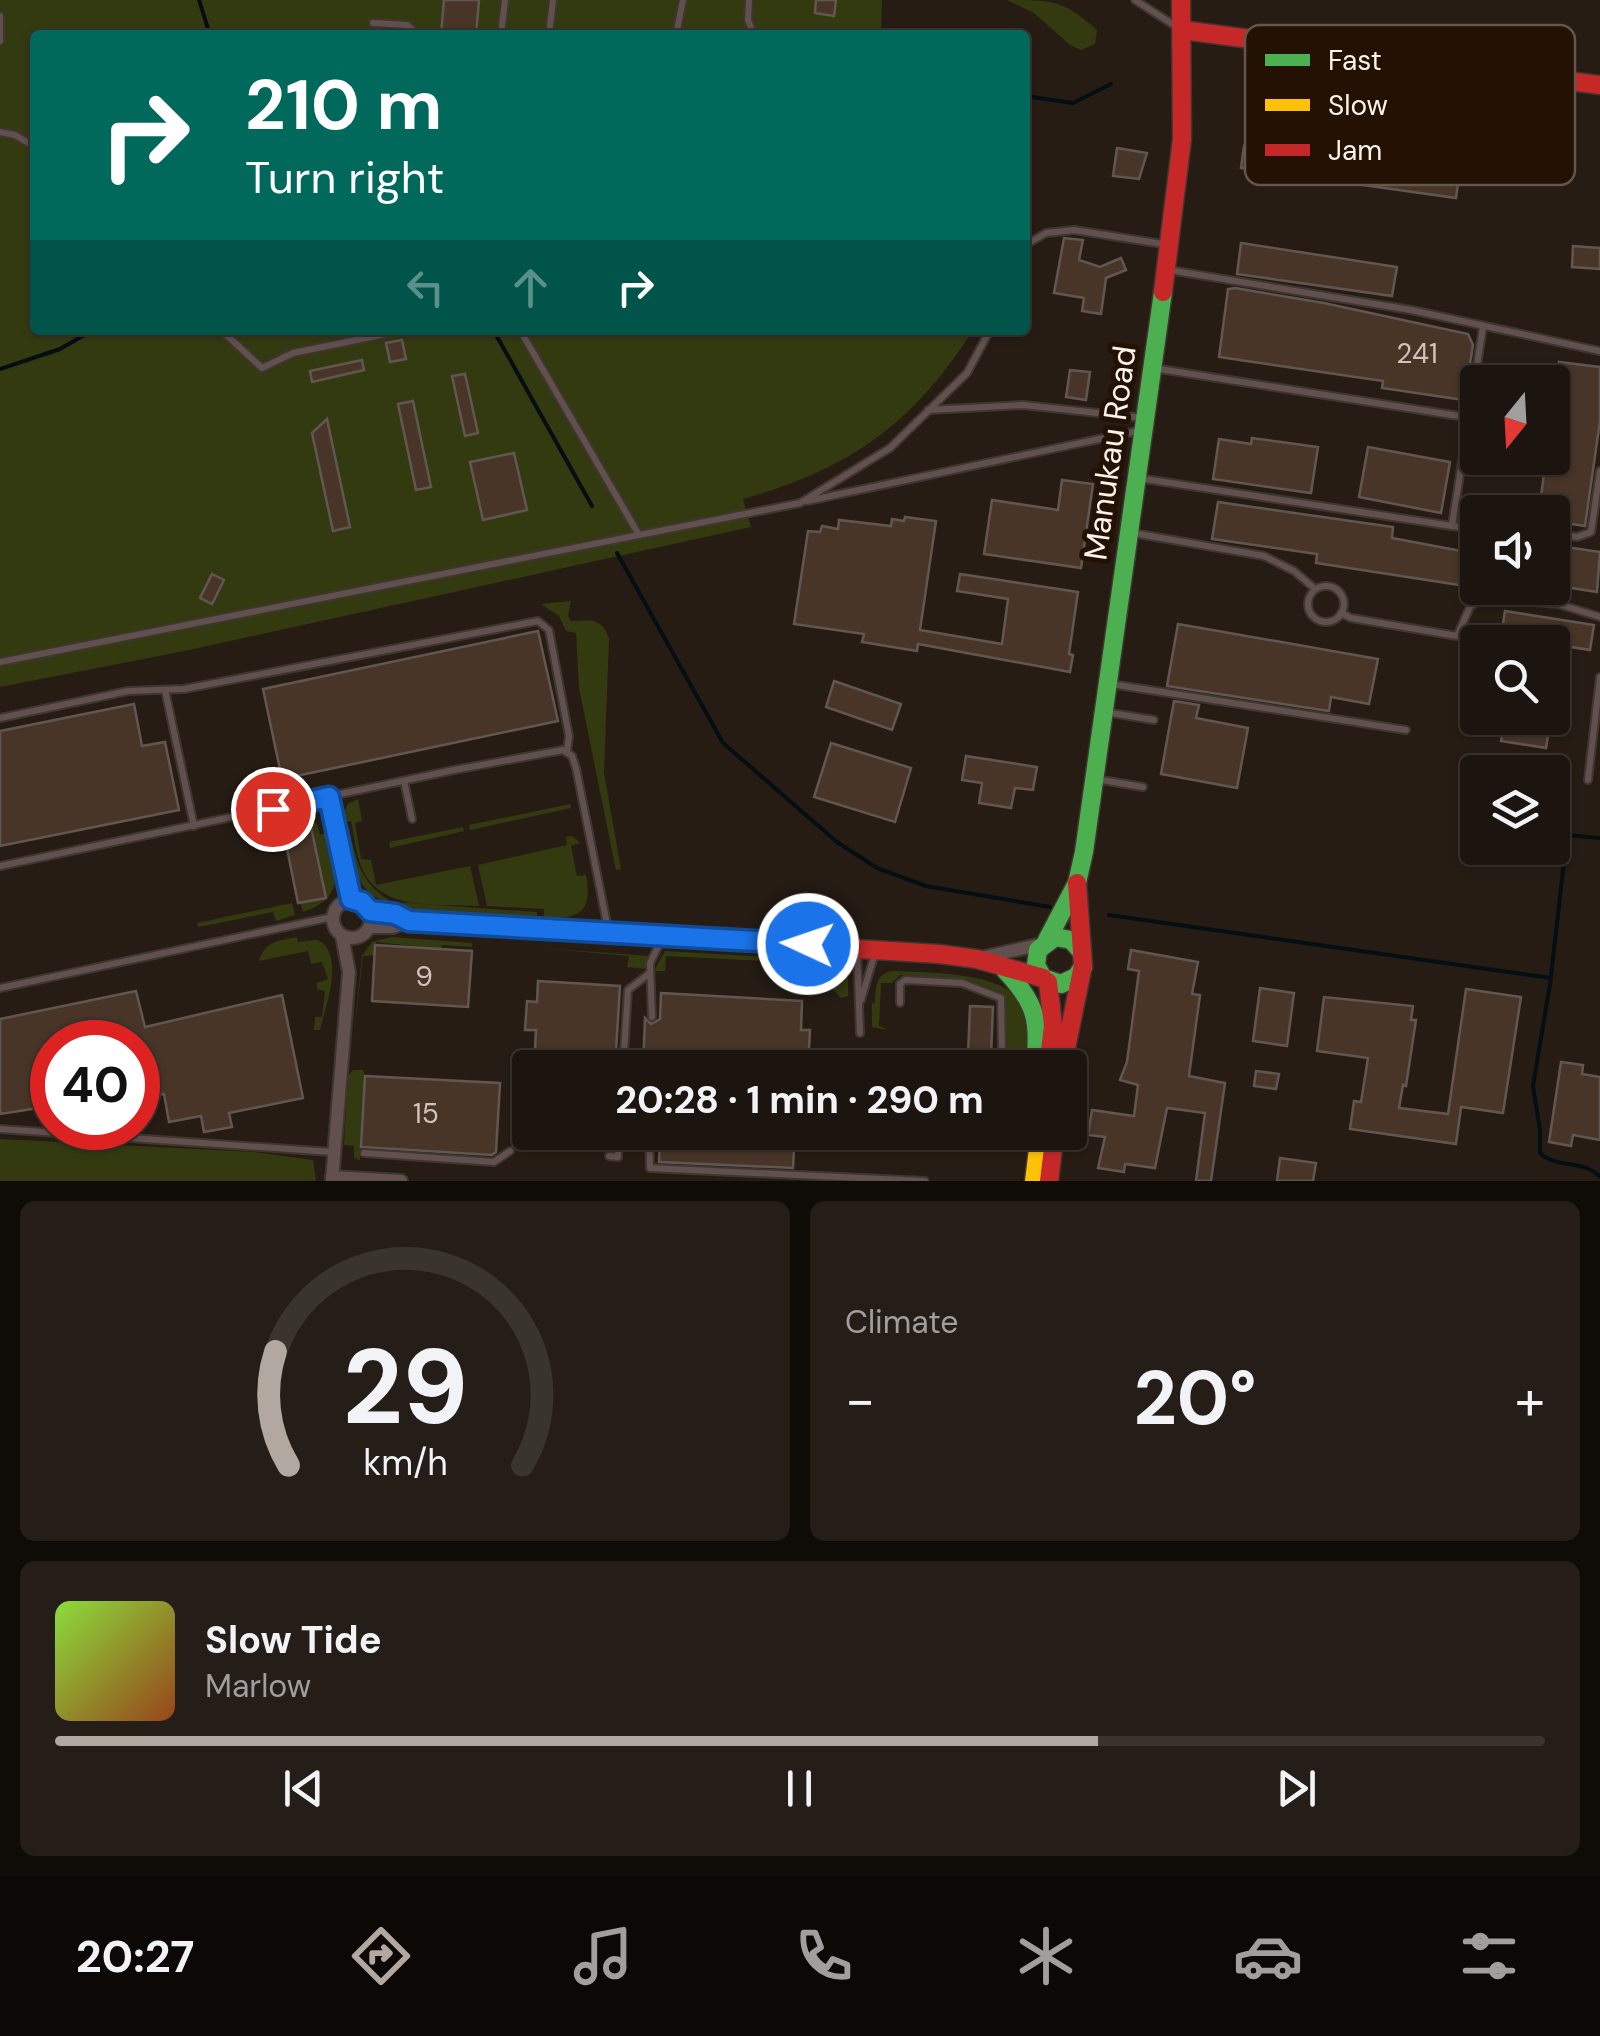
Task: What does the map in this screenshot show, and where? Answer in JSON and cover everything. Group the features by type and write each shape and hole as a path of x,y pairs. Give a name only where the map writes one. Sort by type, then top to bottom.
{"main road":[{"name":"Manukau Road","path":"1065,1050 1082,958 1077,883 1095,779 1182,139 1181,0"},
{"path":"1182,30 1245,38"},
{"path":"1575,82 1600,85"},
{"name":"Manukau Road","path":"1044,942 1077,883"},
{"path":"366,925 395,914 409,921 866,949 977,959 1045,980 1060,985 1072,981 1082,958 1071,940 1063,937 1044,942 1036,958 1045,980 1053,1026 1050,1050"},
{"path":"1000,966 1028,993 1036,1011 1035,1050"},
{"path":"1034,1181 1037,1150"},
{"path":"1049,1181 1053,1150"}],"street":[{"path":"348,972 366,925 362,902 351,899 340,903 332,917 334,928 342,936 348,972 332,1179 400,1181"},
{"path":"342,936 366,925"},
{"path":"977,959 1044,942"}],"lane":[{"path":"502,30 505,0"},
{"path":"550,30 552,0"},
{"path":"677,30 683,0"},
{"path":"749,0 752,30"},
{"path":"1135,0 1182,30"},
{"path":"0,16 0,41"},
{"path":"373,22 407,24 413,30"},
{"path":"0,132 30,144"},
{"path":"1030,242 1046,233 1074,230 1169,245"},
{"path":"1166,270 1411,310 1600,351"},
{"path":"1479,365 1483,327"},
{"path":"226,335 262,368 287,354 377,335"},
{"path":"523,335 640,534"},
{"path":"800,503 890,448 967,373 987,335"},
{"path":"1152,368 1460,416"},
{"path":"927,410 1023,406 1144,424"},
{"path":"0,662 800,503 1144,424"},
{"path":"1570,536 1591,532 1600,471"},
{"path":"1452,526 1462,475"},
{"path":"1137,478 1460,527"},
{"path":"1129,532 1264,556 1294,571 1314,589"},
{"path":"1326,586 1338,590 1344,601 1341,613 1331,621 1314,617 1308,606 1314,589 1326,586"},
{"path":"1341,613 1457,636 1470,607 1482,597 1558,604 1600,617"},
{"path":"0,718 128,691 184,689 538,621 549,630 570,736 567,751"},
{"path":"1588,780 1600,677"},
{"path":"1108,684 1406,730"},
{"path":"165,690 194,826"},
{"path":"1104,712 1154,720"},
{"path":"0,866 545,752 567,751 580,783 608,932"},
{"path":"1095,779 1143,786"},
{"path":"404,781 412,819"},
{"path":"329,797 351,899"},
{"path":"0,988 332,917"},
{"path":"652,1017 650,963 664,936"},
{"path":"860,1032 866,949"},
{"path":"861,1000 857,983 866,949"},
{"path":"625,1050 628,990 650,973"},
{"path":"900,1003 900,984 905,980 962,983 1001,998 1002,1050"},
{"path":"0,1129 334,1152"},
{"path":"610,1156 618,1156 618,1150"},
{"path":"650,1150 650,1168 925,1181"},
{"path":"364,1153 494,1162 510,1151"}],"green space":[{"path":"0,0 882,0 881,30 30,30 30,335 970,335 927,392 876,438 816,473 743,499 751,527 189,650 0,687"},
{"path":"1007,0 1066,7 1097,30 1095,44 1081,50 1070,45 1034,13"},
{"path":"571,601 571,621 598,623 609,638 604,773 621,869 616,870 579,688 576,633 566,631 559,616 541,604"},
{"path":"358,799 362,821 355,823 361,859 371,860 376,885 470,866 479,906 418,904 388,896 376,888 360,863 351,821 344,822 348,804"},
{"path":"570,804 571,808 470,830 469,825"},
{"path":"309,818 317,824 320,835 327,833 335,881 327,899 303,912 300,902 326,897"},
{"path":"463,827 464,831 390,848 389,842"},
{"path":"349,828 362,871 373,887 392,902 537,912 537,917 449,914 384,901 364,887 355,872 345,830"},
{"path":"572,836 580,843 571,846 577,876 586,875 588,888 581,911 566,917 544,918 544,909 487,906 478,865 567,845 566,837"},
{"path":"292,903 295,915 276,921 273,912 199,927 197,923"},
{"path":"297,937 298,942 323,943 332,962 331,985 320,1030 314,1030 315,1017 322,1017 325,991 317,989 317,983 328,979 322,962 311,964 308,951 259,961 269,946"},
{"path":"391,937 472,943 472,947 442,945 441,949 376,942 375,955 363,956 353,1044 362,956 372,942"},
{"path":"540,948 650,956 644,969 627,967 629,956"},
{"path":"665,951 841,961 848,968 848,996 841,998 824,979 819,982 800,963 666,956 665,971 654,971"},
{"path":"892,971 947,974 989,981 1006,989 1019,999 1027,1013 1027,1050 1006,1050 1002,993 967,979 900,975 892,983 881,983 879,1026 889,1030 872,1027 872,1003 882,975"},
{"path":"353,1070 363,1070 365,1076 360,1160 354,1158 354,1146 344,1145 348,1076"},
{"path":"0,1139 30,1141 30,1150 160,1147 254,1152 313,1160 316,1181 0,1181"}],"building":[{"path":"444,0 479,0 476,30 441,30"},
{"path":"816,0 836,0 834,16 815,13"},
{"path":"1117,148 1147,153 1139,179 1113,176"},
{"path":"1363,185 1458,185 1456,198"},
{"path":"1064,238 1083,240 1079,260 1100,267 1121,258 1126,270 1106,278 1101,314 1082,311 1084,298 1054,293"},
{"path":"1241,243 1397,267 1392,296 1237,274"},
{"path":"1573,246 1600,248 1600,269 1572,267"},
{"path":"1228,289 1324,303 1468,334 1473,345 1470,365 1460,365 1460,399 1382,388 1383,381 1219,357"},
{"path":"402,340 406,359 390,362 386,343"},
{"path":"362,360 364,370 312,382 310,371"},
{"path":"1559,362 1600,367 1600,421 1585,526 1570,524 1570,495 1541,495 1544,475 1570,475 1570,365 1559,365"},
{"path":"1070,370 1090,372 1086,400 1066,397"},
{"path":"465,374 478,433 465,436 452,376"},
{"path":"413,401 431,487 416,490 398,404"},
{"path":"327,419 350,527 333,531 312,433"},
{"path":"1252,438 1318,447 1311,493 1213,479 1219,439 1251,444"},
{"path":"1368,447 1450,462 1441,513 1359,497"},
{"path":"514,453 527,510 483,520 470,462"},
{"path":"1062,480 1093,484 1081,568 984,554 992,500 1058,510"},
{"path":"1218,502 1393,527 1392,538 1460,551 1460,585 1316,563 1317,554 1212,539"},
{"path":"905,517 936,521 920,630 1002,644 1008,599 957,591 960,574 1078,592 1070,672 918,644 917,651 862,642 864,634 794,624 808,531 820,532 822,526 838,529 839,520 891,526 892,519 904,521"},
{"path":"1570,548 1600,552 1597,592 1570,588"},
{"path":"212,574 224,580 212,604 200,598"},
{"path":"1505,611 1594,625 1590,650 1570,647 1570,625 1503,625"},
{"path":"1178,624 1378,659 1369,704 1331,697 1329,711 1167,686"},
{"path":"538,631 558,721 282,779 263,689"},
{"path":"834,681 901,704 892,730 826,707"},
{"path":"1174,701 1199,705 1196,718 1248,728 1237,788 1161,774"},
{"path":"134,704 142,746 165,742 179,810 0,846 0,731"},
{"path":"1502,735 1548,735 1546,748 1501,741"},
{"path":"831,743 911,768 895,822 814,797"},
{"path":"966,756 1037,767 1033,790 1015,788 1011,808 979,803 982,783 962,780"},
{"path":"309,818 326,898 298,903 282,824"},
{"path":"375,945 472,951 468,1007 372,1001"},
{"path":"1131,950 1198,962 1192,994 1200,995 1189,1076 1225,1083 1211,1181 1196,1181 1205,1113 1167,1108 1155,1168 1125,1164 1124,1172 1098,1168 1105,1137 1088,1135 1092,1110 1134,1116 1138,1085 1120,1080 1127,1062 1139,971 1128,969"},
{"path":"538,981 620,986 616,1050 535,1050 536,1030 525,1030 527,1001 537,1002"},
{"path":"1260,988 1294,993 1287,1046 1253,1041"},
{"path":"1466,989 1521,997 1503,1113 1461,1107 1456,1144 1350,1129 1354,1101 1361,1102 1368,1058 1317,1051 1324,997 1413,1006 1411,1020 1416,1020 1399,1108 1448,1114"},
{"path":"136,991 143,1020 30,1020 30,1109 0,1114 0,1019"},
{"path":"661,993 802,1001 801,1030 810,1030 809,1050 644,1050 645,1018 651,1024 660,1019"},
{"path":"282,995 303,1098 229,1113 232,1127 204,1132 201,1116 169,1122 164,1094 160,1094 160,1023"},
{"path":"970,1006 993,1007 991,1050 968,1050"},
{"path":"1561,1062 1583,1065 1582,1074 1600,1077 1600,1140 1573,1135 1571,1146 1549,1142"},
{"path":"1256,1071 1279,1074 1276,1089 1254,1086"},
{"path":"365,1076 500,1083 496,1152 492,1155 361,1147"},
{"path":"659,1150 794,1150 793,1168 659,1162"},
{"path":"1280,1158 1316,1163 1313,1181 1277,1181"}],"waterway":[{"path":"199,0 208,30"},
{"path":"1030,97 1073,103 1111,84"},
{"path":"0,369 60,349 84,335"},
{"path":"496,335 592,506"},
{"path":"617,553 723,743 837,842 877,868 926,886 1050,907"},
{"path":"1551,976 1567,835 1600,838"},
{"path":"1109,915 1551,978 1533,1086 1540,1153 1554,1161 1586,1168 1600,1177"}],"traffic: fast":[{"path":"1047,940 1077,883 1084,852 1163,292"},
{"path":"1082,952 1071,940 1055,937 1038,950 1036,965 1043,978 1061,984 1076,977 1083,967"},
{"path":"1005,970 1024,993 1034,1014 1036,1050"}],"traffic: slow":[{"path":"1034,1181 1038,1150"}],"traffic: jam":[{"path":"1163,292 1182,139 1181,0"},
{"path":"1182,30 1245,38"},
{"path":"1575,82 1600,85"},
{"path":"1066,1050 1083,965 1077,883"},
{"path":"369,911 395,914 409,921 939,954 977,959 1043,978"},
{"path":"1048,982 1053,1026 1050,1050"},
{"path":"1049,1181 1053,1150"}],"route":[{"path":"273,809 329,797 351,899 362,902 370,911 395,914 409,921 808,944"}]}
